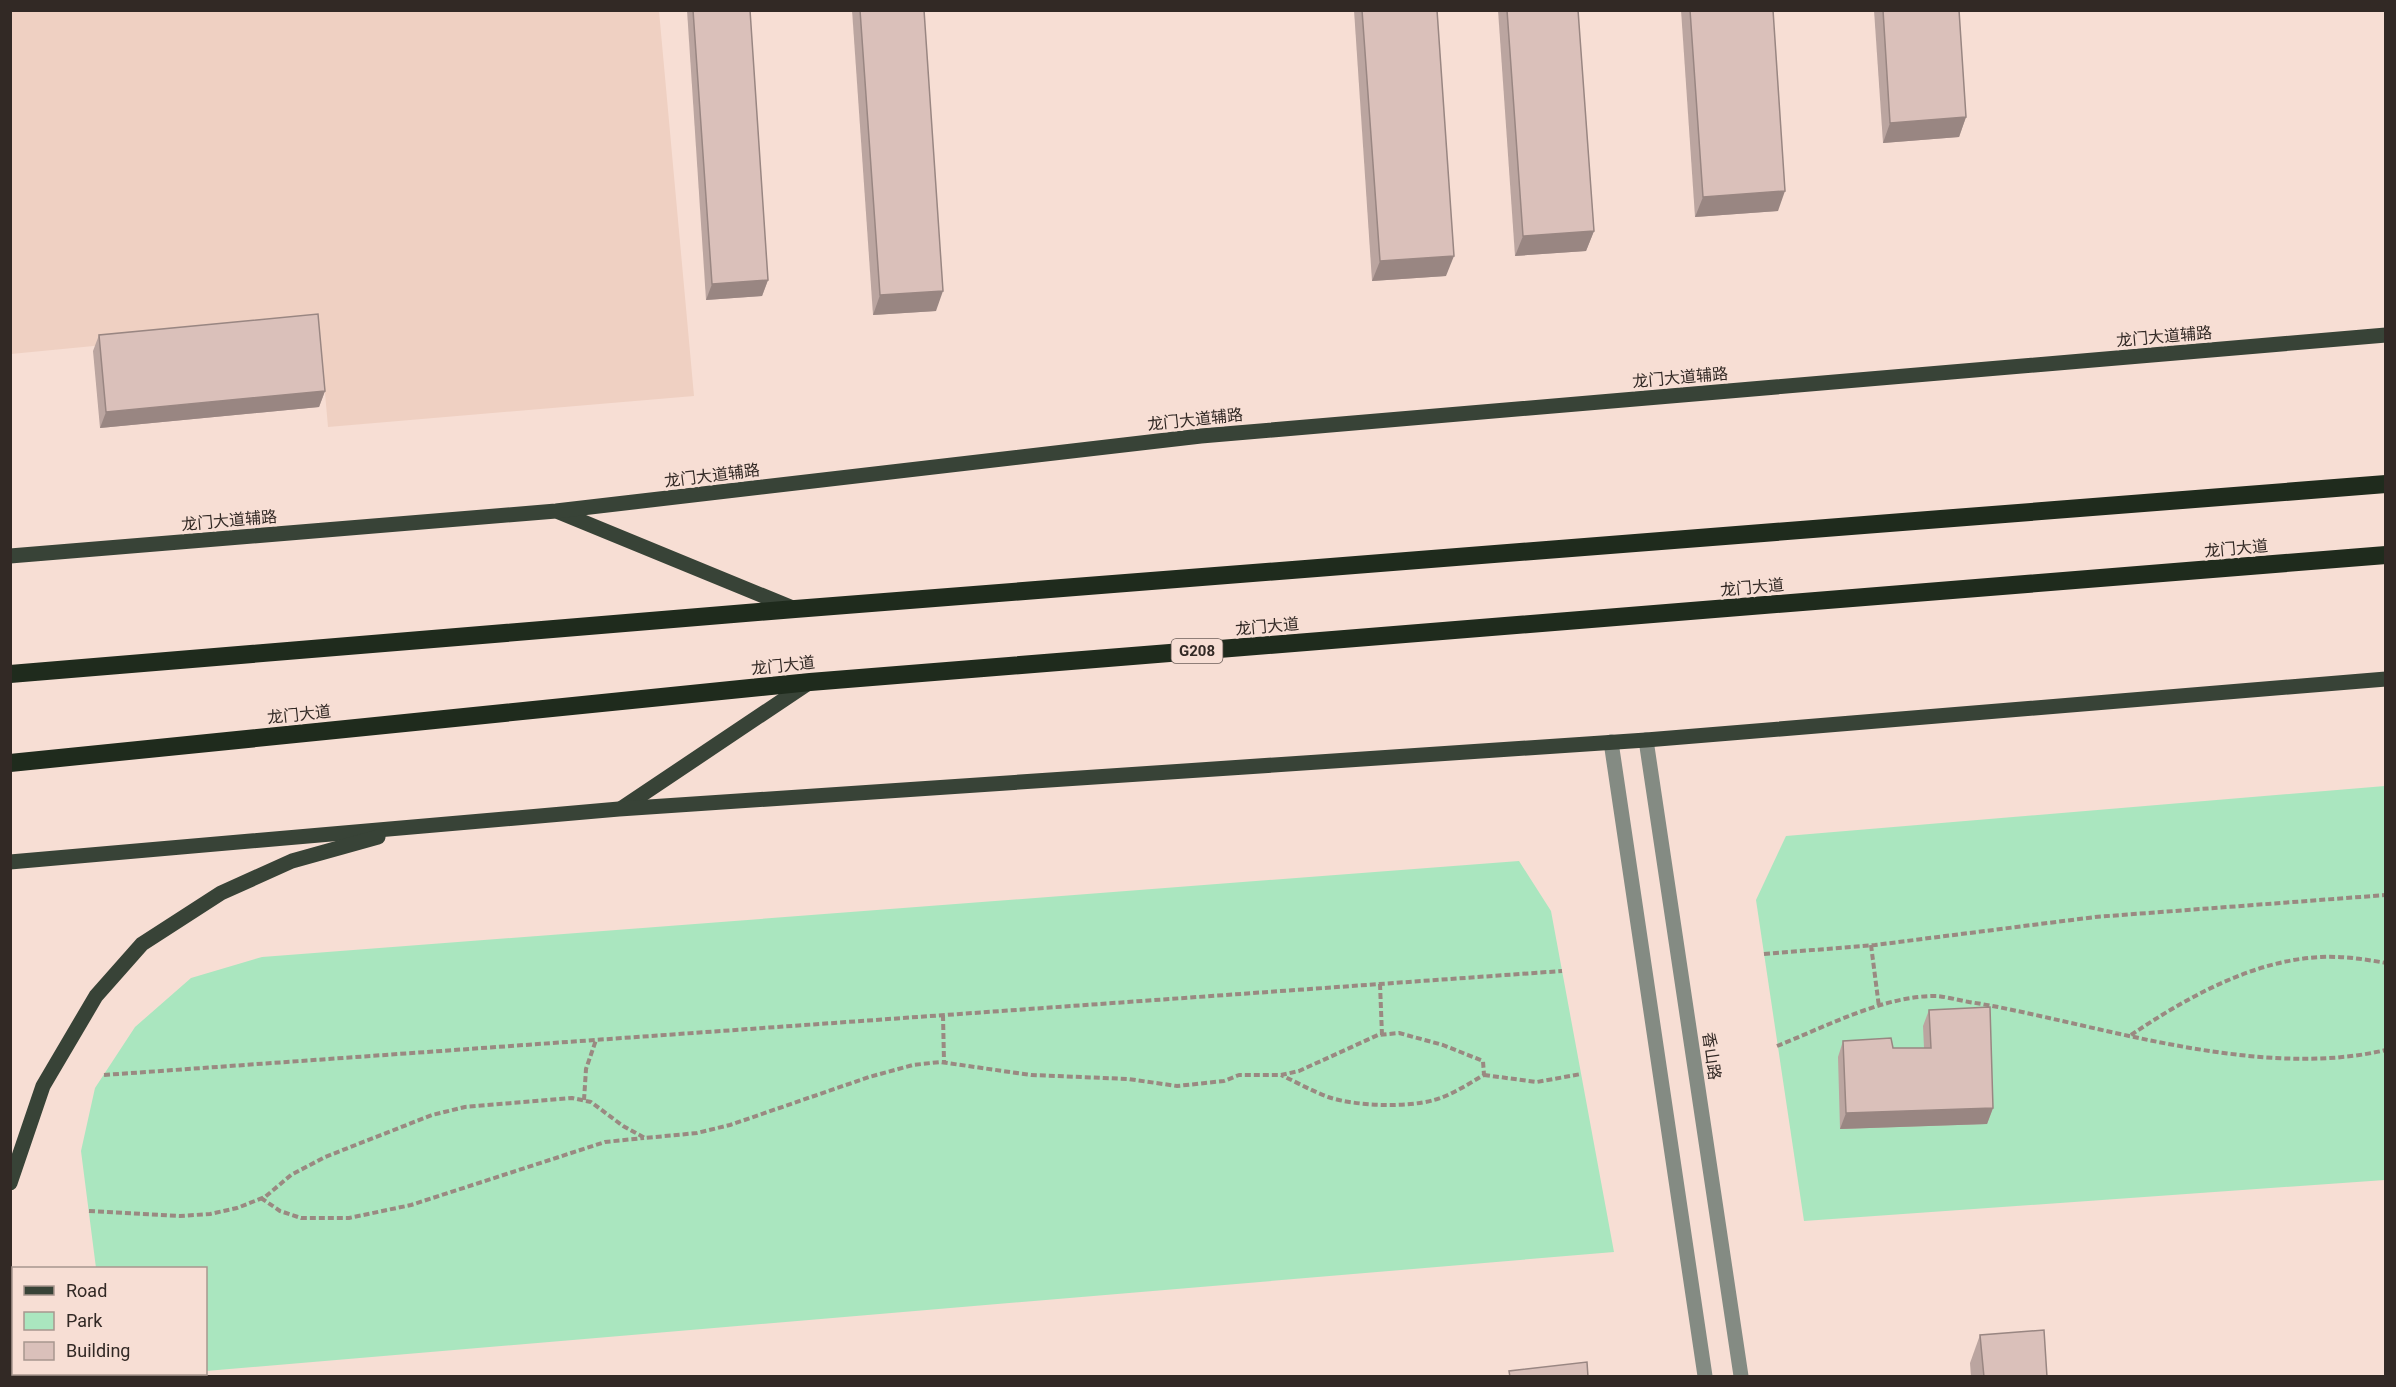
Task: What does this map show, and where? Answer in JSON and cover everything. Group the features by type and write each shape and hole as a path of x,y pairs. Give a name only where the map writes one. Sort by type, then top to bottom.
{"highway":[{"path":"10,674 795,609 2385,484"},
{"name":"龙门大道","path":"10,763 810,682 2385,555"}],"main road":[{"name":"龙门大道辅路","path":"10,556 556,511 1201,436 2385,335"},
{"path":"556,511 795,609"},
{"path":"10,862 619,809 1646,740 2385,680"},
{"path":"619,809 810,682"},
{"path":"10,1183 43,1086 96,996 142,944 221,893 292,861 411,827"}],"street":[{"name":"香山路","path":"1646,740 1741,1377"},
{"path":"1611,742 1705,1377"}],"path":[{"path":"1764,954 1871,945 2095,918 2385,896"},
{"path":"1871,945 1878,1007"},
{"path":"2130,1036 2163,1013 2193,998 2237,978 2284,962 2321,957 2357,957 2385,963"},
{"path":"104,1075 1562,971"},
{"path":"1380,984 1382,1035"},
{"path":"1777,1046 1878,1007 1903,1000 1937,996 2003,1007 2130,1036 2226,1054 2318,1058 2385,1050"},
{"path":"943,1015 944,1062"},
{"path":"261,1198 280,1211 302,1218 348,1218 411,1205 605,1142 697,1133 730,1125 869,1077 913,1065 944,1062 1031,1075 1128,1079 1177,1086 1224,1081 1239,1075 1281,1075 1299,1071 1331,1055 1382,1035 1399,1033 1443,1045 1483,1061 1484,1075"},
{"path":"584,1101 586,1069 596,1040"},
{"path":"1281,1075 1329,1097 1382,1106 1403,1106 1433,1100 1452,1093 1484,1075 1537,1082 1581,1074"},
{"path":"89,1211 190,1215 237,1208 261,1198 291,1175 325,1158 432,1115 465,1107 572,1098 591,1101 623,1126 645,1138"}],"shaded area":[{"path":"11,11 659,11 694,396 328,427 319,324 11,354"}],"green space":[{"path":"2385,786 2385,1180 1804,1221 1756,900 1786,836"},
{"path":"1519,861 1551,911 1614,1252 207,1371 207,1267 96,1267 81,1151 95,1088 135,1027 191,978 262,957"}],"building":[{"path":"693,10 750,10 768,280 712,284"},
{"path":"860,10 924,10 943,291 880,295"},
{"path":"1362,10 1437,10 1454,256 1380,261"},
{"path":"1507,10 1578,10 1594,231 1523,236"},
{"path":"1690,10 1773,10 1785,191 1703,197"},
{"path":"1883,10 1959,10 1966,117 1890,123"},
{"path":"318,314 325,391 106,412 99,335"},
{"path":"1990,1007 1993,1108 1846,1113 1843,1041 1891,1038 1893,1048 1931,1048 1929,1010"},
{"path":"2044,1330 2047,1377 1984,1377 1980,1335"},
{"path":"1587,1362 1588,1377 1510,1377 1509,1371"}]}
